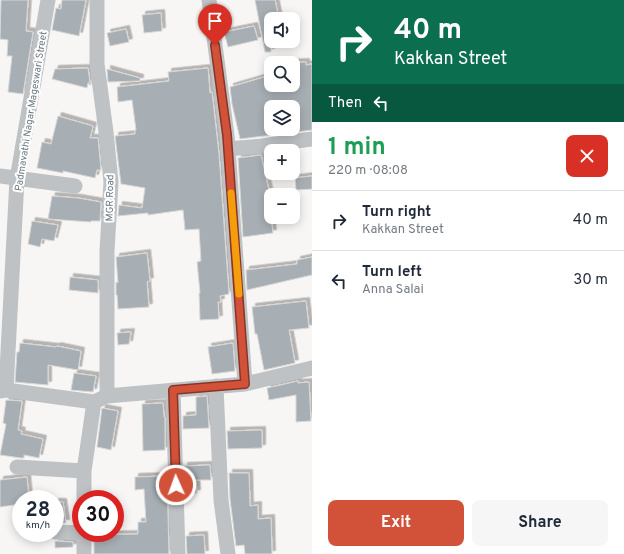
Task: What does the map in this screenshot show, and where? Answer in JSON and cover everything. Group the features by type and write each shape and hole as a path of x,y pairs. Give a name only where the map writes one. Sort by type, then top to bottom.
{"street":[{"name":"Padmavathi Nagar Mageswari Street","path":"3,391 17,179 48,0"},
{"name":"MGR Road","path":"84,490 84,471 100,399 111,182 97,64 97,0"},
{"path":"210,0 228,149 245,384"},
{"path":"228,149 312,139"},
{"path":"0,176 75,186"},
{"path":"3,391 100,399 173,390 245,384 312,369"},
{"path":"216,386 221,500 228,554"},
{"path":"173,390 178,554"},
{"path":"17,467 84,471"},
{"path":"84,542 84,554"}],"building":[{"path":"1,0 28,0 26,31 33,32 23,94 8,92 12,56 7,56 8,40 0,39"},
{"path":"62,0 86,0 79,36 52,30 56,8 61,9"},
{"path":"255,0 275,0 278,12 264,12 264,47"},
{"path":"161,13 162,31 144,33 142,15"},
{"path":"254,26 258,40 228,47 224,32"},
{"path":"126,29 129,42 110,46 107,33"},
{"path":"264,48 271,48 271,52 265,52"},
{"path":"300,62 306,62 306,65 312,64 312,130 300,132 300,100 264,100 264,136 240,139 232,104 230,87 264,77 264,92 300,92"},
{"path":"88,68 90,83 88,83 87,88 52,79 55,69"},
{"path":"208,68 219,154 229,294 220,296 221,302 218,302 219,319 200,320 200,293 197,262 201,261 199,229 185,230 183,210 148,215 148,213 118,216 119,205 142,208 145,188 121,184 115,136 135,134 136,130 132,100 118,102 117,87 169,81 168,72"},
{"path":"107,69 140,78 140,81 108,82"},
{"path":"58,116 93,126 90,138 98,138 101,170 97,170 95,178 63,171 63,173 37,168 42,142 51,144"},
{"path":"261,155 264,168 264,180 267,180 268,188 264,188 264,224 272,224 273,233 243,237 238,158"},
{"path":"312,176 312,189 300,190 300,188 296,188 295,180 300,180 300,177"},
{"path":"52,196 101,202 100,221 91,222 48,219"},
{"path":"32,221 58,225 54,241 42,239 40,247 28,244"},
{"path":"147,253 150,281 147,282 149,307 118,309 116,295 116,282 118,283 116,257"},
{"path":"312,257 312,275 247,290 246,270 297,264 297,260"},
{"path":"70,277 98,280 98,293 69,290"},
{"path":"306,301 309,328 289,330 295,363 264,370 257,334 255,334 252,307"},
{"path":"131,332 129,344 118,345 117,333"},
{"path":"20,343 57,346 81,351 78,370 48,365 48,385 15,382 17,352 19,352"},
{"path":"233,343 235,371 212,374 208,347"},
{"path":"74,373 96,376 93,392 71,390"},
{"path":"298,381 298,383 309,382 311,421 296,422 296,395 269,400 267,388"},
{"path":"207,396 209,428 183,429 183,416 196,415 196,397"},
{"path":"6,400 22,401 18,430 22,431 21,434 43,439 39,458 24,455 24,458 21,458 0,455 6,424 3,423"},
{"path":"163,403 165,417 165,450 143,451 142,404"},
{"path":"102,408 118,411 111,450 97,447"},
{"path":"262,430 262,448 228,449 227,431"},
{"path":"210,465 211,480 196,480 197,493 185,494 184,466"},
{"path":"229,473 249,473 250,506 258,505 258,519 271,518 272,554 245,554 244,545 236,546 230,499"},
{"path":"167,476 169,554 94,554 94,542 124,542 124,534 138,534 138,522 146,522 144,489 135,490 135,477"},
{"path":"27,477 28,490 12,490 12,505 0,507 0,480"},
{"path":"64,509 66,523 64,523"},
{"path":"204,535 205,554 187,554 186,536"},
{"path":"55,542 73,542 73,547 55,548"}],"slow traffic":[{"path":"231,193 239,294"}],"route":[{"path":"176,485 173,390 245,384 227,135 215,45"}]}
